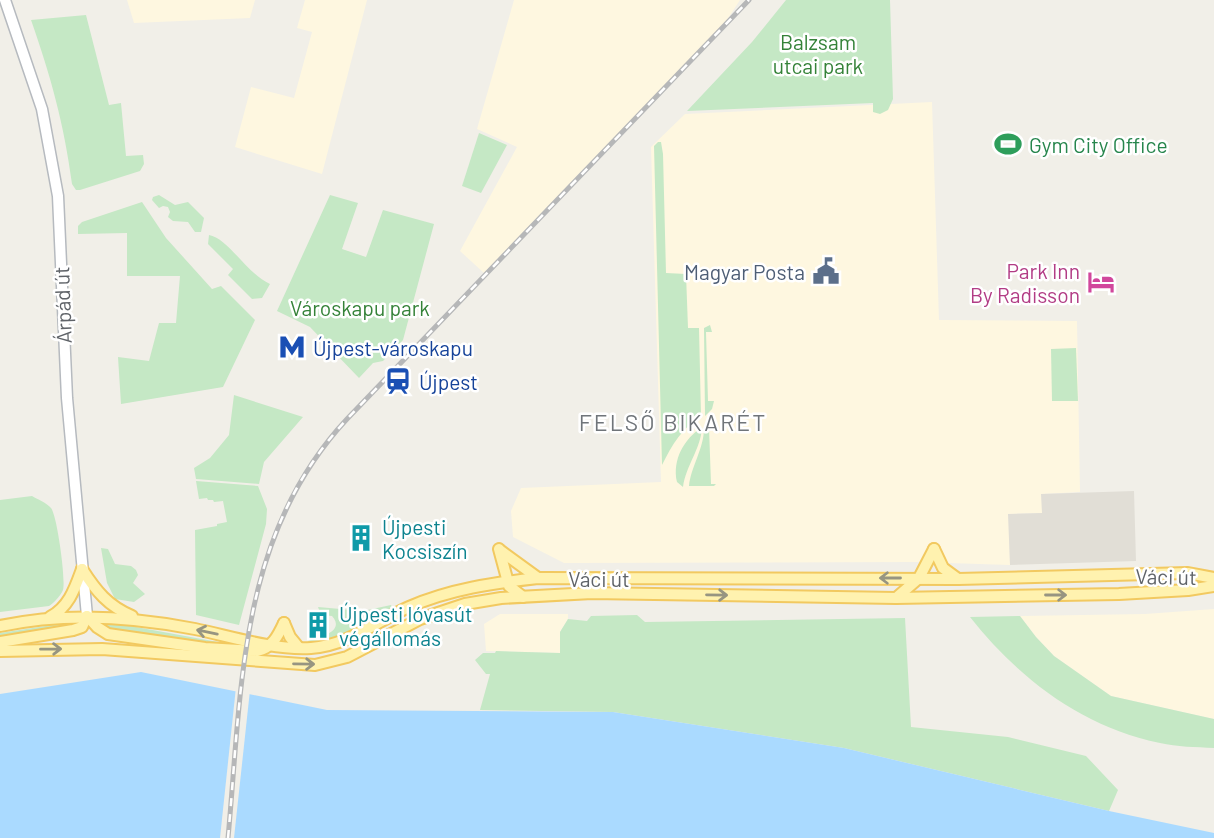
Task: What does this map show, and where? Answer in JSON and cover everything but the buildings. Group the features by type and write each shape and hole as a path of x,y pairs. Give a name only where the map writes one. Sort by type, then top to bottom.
{"main road":[{"name":"Árpád út","path":"5,0 42,109 58,196 65,374 87,616"},
{"path":"523,597 506,581 499,549 538,578"},
{"path":"896,598 919,578 934,549 943,568 958,579"},
{"path":"45,619 60,611 69,600 82,569"},
{"path":"82,569 100,596 108,603 143,620"},
{"name":"Váci út","path":"0,626 87,616 143,620 270,645 299,648 331,645 440,595 469,587 538,578 958,579 1188,573 1214,578"},
{"path":"953,596 939,593 937,590 944,583 958,579"},
{"name":"Váci út","path":"0,651 102,649 296,664 329,662 348,657 398,629 449,609 482,601 523,597 601,593 896,598 1140,594 1214,586"},
{"path":"0,642 73,630 82,627 87,616 108,634 205,649 257,651 270,645 284,623 299,648"},
{"path":"102,649 160,642"},
{"path":"205,649 236,659"}],"shaded area":[{"path":"127,0 255,0 250,18 134,23"},
{"path":"305,0 367,0 322,174 235,147 251,87 294,98 312,32 297,28"},
{"path":"514,0 740,0 725,23 484,273 460,251 517,147 477,129"},
{"path":"932,102 939,320 1077,321 1080,492 1042,494 1042,513 1009,514 1010,565 917,562 564,563 513,537 511,511 521,488 661,482 651,147 685,114"},
{"path":"1134,491 1136,561 1010,565 1008,514 1042,513 1041,494"},
{"path":"1214,609 1214,719 1111,696 1054,656 1020,616 1145,614"},
{"path":"500,614 568,614 560,632 560,653 486,651 484,624"}],"green space":[{"name":"Balzsam utcai park","path":"786,0 890,0 893,99 888,110 880,114 873,112 873,103 687,111 752,42"},
{"path":"86,15 109,105 121,103 126,156 143,155 144,164 140,171 76,190 72,184 56,101 31,20"},
{"path":"479,133 507,145 481,193 462,186"},
{"path":"661,142 663,154 666,273 686,274 688,328 699,328 701,416 678,438 662,465 654,146"},
{"path":"159,195 175,205 188,202 204,218 201,232 195,232 188,222 173,221 168,217 168,207 159,208 152,200"},
{"name":"Városkapu park","path":"330,195 358,203 342,249 366,257 383,210 434,224 403,340 383,361 373,363 359,378 310,327 277,311"},
{"path":"142,202 166,238 212,289 221,286 255,320 223,387 121,404 118,357 149,361 159,323 176,323 180,276 127,276 127,233 78,234 78,226 82,222"},
{"path":"209,235 223,243 253,273 270,284 262,298 252,299 228,275 233,269 208,244"},
{"path":"710,325 712,332 706,332 708,401 714,401 712,409 705,416 704,328"},
{"path":"1076,348 1078,401 1052,401 1051,349"},
{"path":"234,395 303,417 264,462 259,484 196,479 194,468 210,458 229,435"},
{"path":"711,423 714,426 709,427 711,484 716,484 689,486 704,428"},
{"path":"702,427 683,487 677,482 678,458 685,444"},
{"path":"196,481 258,486 267,509 266,524 239,625 196,615 195,530 227,522 223,501 199,499"},
{"path":"32,496 49,506 53,513 62,562 63,590 49,606 0,612 0,500"},
{"path":"101,548 108,549 115,564 131,566 136,570 138,575 133,583 145,594 134,602 115,599 107,583"},
{"path":"391,605 394,611 330,641 311,645 308,641 324,636 336,626 332,616 321,615 318,607 363,611"},
{"path":"637,615 645,622 905,618 911,727 1008,737 1086,756 1118,790 1109,811 844,748 613,712 480,710 490,674 486,674 475,660 483,653 560,653 560,632 568,619 587,621 591,616"},
{"path":"1020,616 1054,656 1111,696 1214,719 1214,748 1173,745 1131,736 1079,712 1054,697 1009,661 970,617"},
{"path":"72,622 72,625 0,638 0,633"},
{"path":"107,625 125,625 229,644 186,643 110,631"}],"water":[{"path":"141,672 327,710 613,712 844,748 1214,833 1214,838 0,838 0,694"}],"pier":[{"path":"236,687 250,690 234,838 220,838"}],"railway":[{"path":"228,838 243,670 252,616 265,563 284,513 311,464 347,419 749,0"}],"place":[{"name":"Gym City Office","path":"1008,144"},
{"name":"Magyar Posta","path":"826,271"},
{"name":"Park Inn By Radisson","path":"1101,282"},
{"name":"Újpest-városkapu","path":"292,347"},
{"name":"Újpest","path":"398,381"},
{"name":"Újpesti Kocsiszín","path":"361,538"},
{"name":"Újpesti lóvasút végállomás","path":"318,625"}],"district":[{"name":"FELSŐ BIKARÉT","path":"673,422"}]}
